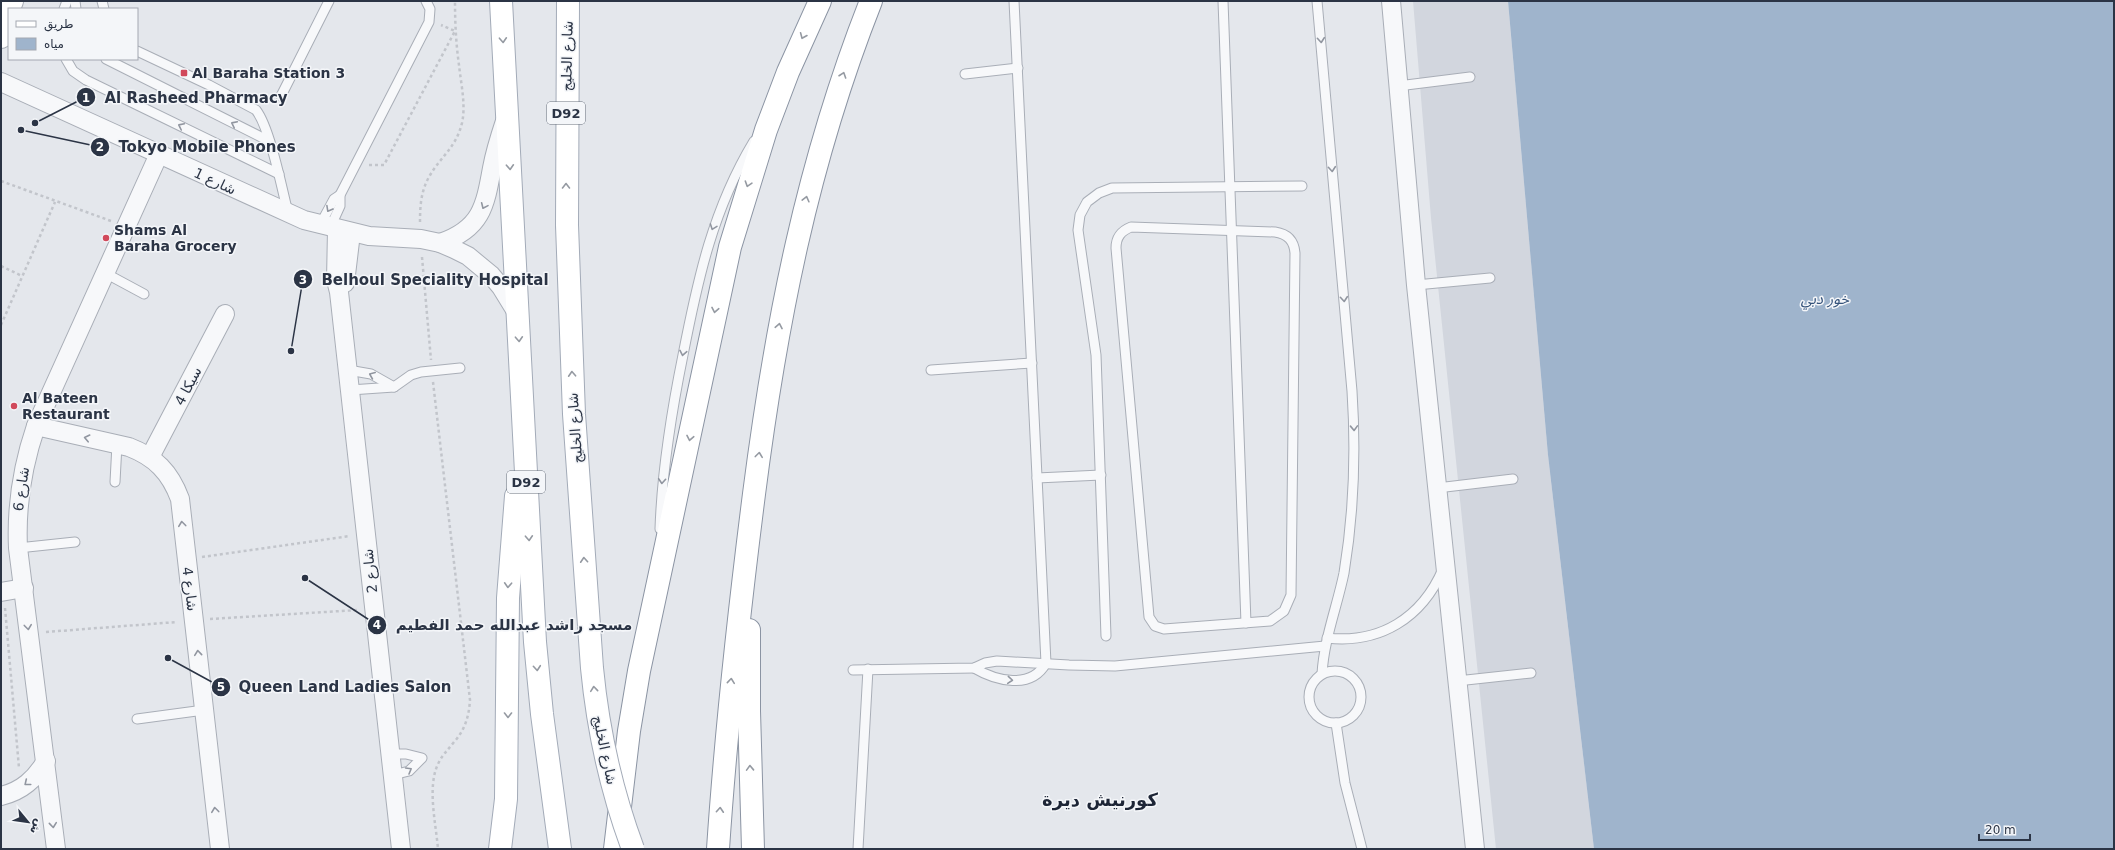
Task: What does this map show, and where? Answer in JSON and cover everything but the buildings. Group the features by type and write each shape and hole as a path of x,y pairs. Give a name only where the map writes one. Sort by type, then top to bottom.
{"main road":[{"path":"501,1 508,114"},
{"name":"شارع الخليج","path":"568,1 566,225 574,414 594,694 607,765 633,849"},
{"path":"614,849 629,731 730,247 746,188 775,105 820,1"},
{"path":"718,849 734,652 754,493 772,368 794,251 806,198 837,93 871,1"},
{"path":"1,37 4,19 8,10"},
{"path":"1,50 8,36"},
{"path":"1,41 1,50"},
{"name":"D92","path":"508,114 517,313 536,658 544,738 560,849"},
{"path":"500,849 504,824 508,774 509,568 517,493 524,449"},
{"path":"753,849 749,711 749,639 754,493"}],"street":[{"path":"1391,1 1416,285 1444,566 1475,849"},
{"name":"شارع 1","path":"1,82 288,214 334,229 386,238 420,231 440,243 468,256 491,275 506,293 517,313"},
{"path":"440,243 454,237 466,229 484,206 496,150 508,114"},
{"name":"شارع 6","path":"56,849 18,548 18,505 22,474 36,426 159,154"},
{"name":"شارع 2","path":"334,229 347,274 339,292 401,849"},
{"name":"4 سيكا","path":"150,457 225,314"},
{"name":"شارع 4","path":"36,426 129,447 150,457 169,475 178,493 220,849"},
{"path":"2,592 24,588"},
{"path":"1,796 21,789 31,781 46,761"}],"lane":[{"path":"281,96 329,1"},
{"path":"334,229 341,202 340,195 429,22 430,9 426,1"},
{"path":"974,668 997,679 1021,681 1033,677 1043,669 1046,663 1014,1"},
{"path":"1223,1 1246,623"},
{"path":"1317,1 1352,391 1355,445 1354,484 1348,543 1343,575 1326,642 1322,674"},
{"path":"138,51 250,105 260,115 279,174 288,214"},
{"path":"67,60 73,71 86,80 279,174"},
{"path":"108,60 269,142"},
{"path":"965,74 1018,68"},
{"path":"1398,86 1470,77"},
{"path":"1106,636 1096,355 1078,230 1080,215 1092,197 1112,188 1302,186"},
{"path":"1131,227 1281,232 1293,243 1295,253 1291,596 1287,607 1275,618 1246,623 1164,630 1155,626 1149,617 1116,248 1118,237 1126,229 1131,227"},
{"path":"105,273 144,294"},
{"path":"1416,285 1490,278"},
{"path":"931,370 1032,363"},
{"path":"350,390 394,387 411,375 432,370 460,368"},
{"path":"348,370 371,374 394,387"},
{"path":"114,482 117,444"},
{"path":"1038,478 1101,475"},
{"path":"1437,488 1513,479"},
{"path":"18,548 75,542"},
{"path":"853,670 974,668 985,663 997,661 1115,666 1326,642 1373,635 1399,623 1414,612 1427,599 1437,583 1444,566"},
{"path":"858,849 868,670"},
{"path":"1329,671 1344,672 1356,682 1360,689 1361,697 1356,712 1344,721 1336,723 1328,722 1315,714 1309,700 1311,686 1322,674 1329,671"},
{"path":"1457,681 1531,673"},
{"path":"137,719 204,710"},
{"path":"1336,723 1345,783 1362,849"},
{"path":"391,754 406,754 422,758 409,771 393,776"}],"path":[{"path":"438,849 432,788 435,772 442,757 461,734 469,712 470,700 432,370 420,231 420,209 424,187 436,167 453,146 462,121 463,100 455,31 455,1"},
{"path":"441,19 439,24 455,31"},
{"path":"366,165 384,165 455,31"},
{"path":"1,181 126,227"},
{"path":"1,325 55,202"},
{"path":"412,222 420,231"},
{"path":"1,266 22,276"},
{"path":"186,560 366,534"},
{"path":"2,592 21,789"}],"shaded area":[{"path":"1413,1 1508,1 1548,455 1594,849 1496,849 1431,218"}],"water":[{"name":"خور دبي","path":"1508,1 2114,1 2114,849 1594,849 1548,455"}],"place":[{"name":"Al Baraha Station 3","path":"184,73"},
{"name":"Al Rasheed Pharmacy","path":"35,123"},
{"name":"Tokyo Mobile Phones","path":"21,130"},
{"name":"Shams Al Baraha Grocery","path":"106,238"},
{"name":"Belhoul Speciality Hospital","path":"291,351"},
{"name":"Al Bateen Restaurant","path":"14,406"},
{"name":"مسجد راشد عبدالله حمد الفطيم","path":"305,578"},
{"name":"Queen Land Ladies Salon","path":"168,658"}],"district":[{"name":"كورنيش ديرة","path":"1100,800"}]}
